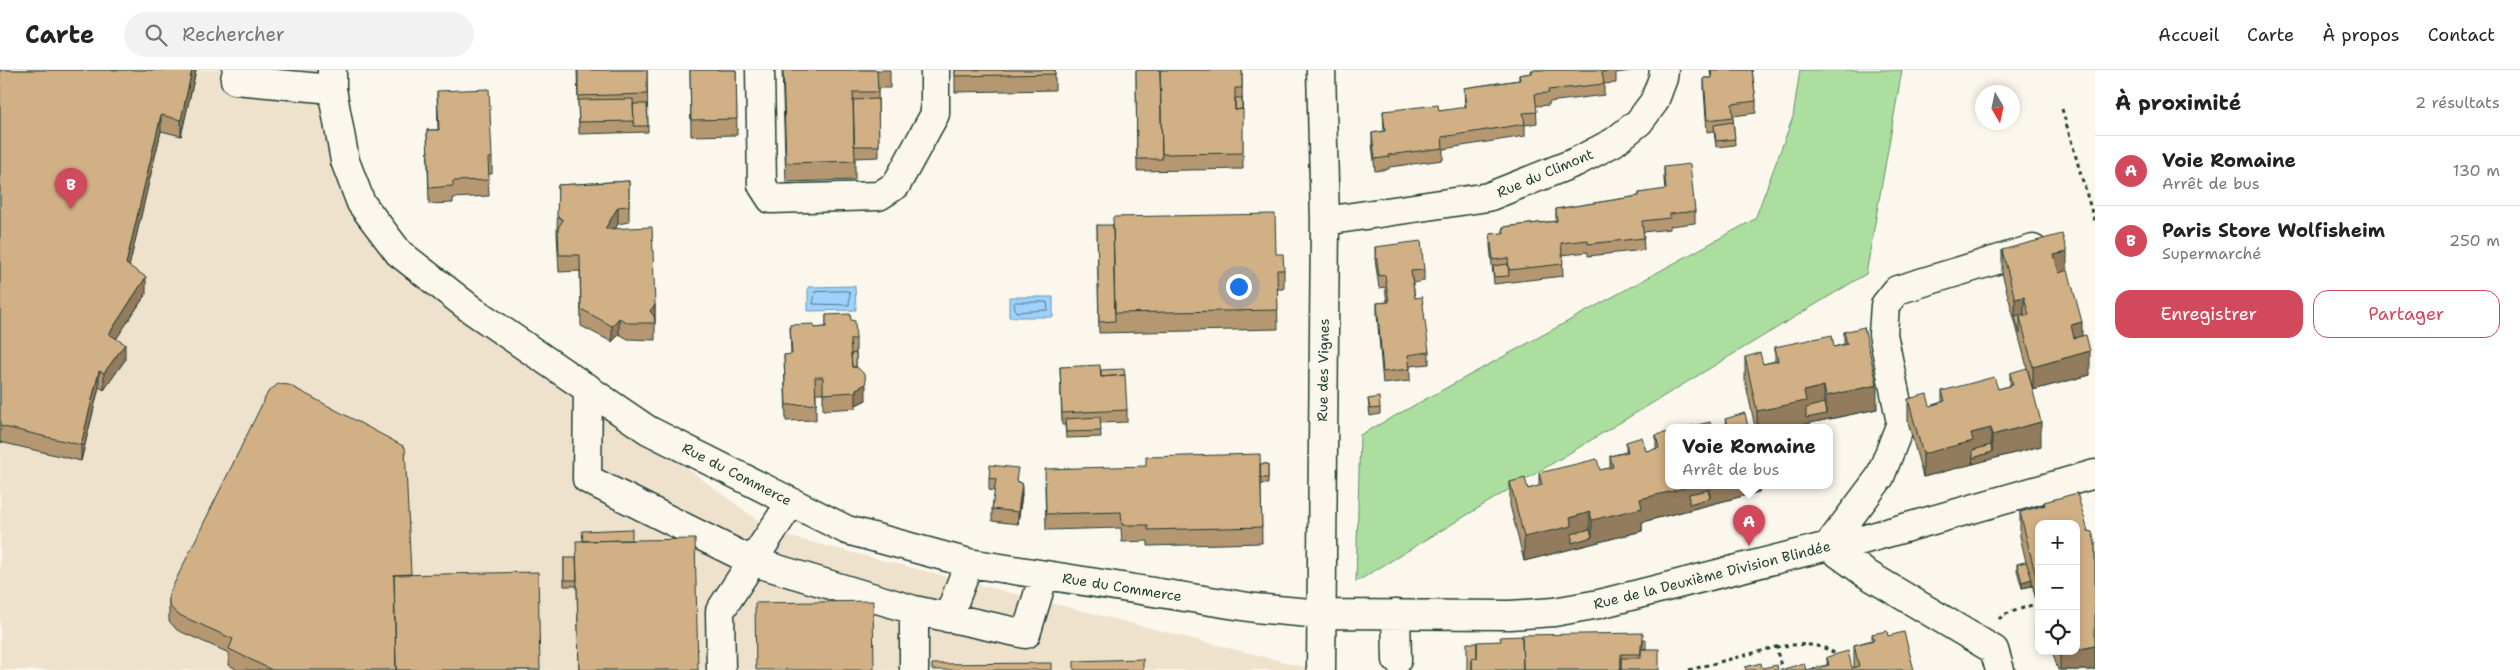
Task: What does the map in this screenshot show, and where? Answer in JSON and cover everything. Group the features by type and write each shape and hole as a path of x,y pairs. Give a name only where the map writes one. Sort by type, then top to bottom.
{"street":[{"path":"237,70 235,80 332,80"},
{"path":"760,70 762,185 771,199 879,196 896,185 935,114 935,70"},
{"name":"Rue des Vignes","path":"1320,70 1325,221 1321,670"},
{"name":"Rue du Climont","path":"1325,221 1488,197 1568,165 1614,142 1639,122 1654,102 1664,70"},
{"name":"Rue du Commerce","path":"332,80 345,161 361,203 399,252 472,310 648,430 847,530 969,563 1255,608 1320,614"},
{"path":"2000,670 1994,650 1865,573 1828,546 1880,477 1901,423 1883,334 1885,305 1897,290 2033,250 2043,256"},
{"path":"588,388 587,479 754,562 914,610 1026,634 1044,575"},
{"name":"Rue de la Deuxième Division Blindée","path":"1320,614 1510,616 1554,612 1599,604 1828,546 1862,540 2095,474"},
{"path":"721,670 720,611 754,562 791,502"},
{"path":"948,618 969,563"},
{"path":"914,610 914,670"},
{"path":"1396,614 1397,660"}],"path":[{"path":"2062,109 2095,223"},
{"path":"1689,670 1776,647 1801,643 1832,650 1843,661"},
{"path":"1776,647 1782,670"}],"shaded area":[{"path":"0,70 332,70 361,203 472,310 775,533 1316,670 0,670"}],"green space":[{"path":"1800,70 1902,70 1866,274 1356,582 1360,435 1755,219 1793,117"}],"water":[{"path":"855,286 856,310 808,311 808,287"},
{"path":"1009,297 1053,297 1053,317 1009,317"}],"building":[{"path":"0,70 192,70 181,120 161,115 126,264 146,277 109,334 125,344 104,373 99,371 81,445 0,426"},
{"path":"578,70 647,70 647,94 578,96"},
{"path":"690,70 736,70 737,119 691,120"},
{"path":"783,70 877,70 878,92 853,92 855,161 786,163"},
{"path":"955,70 1055,70 1055,74 955,76"},
{"path":"1136,70 1160,70 1162,159 1137,159"},
{"path":"1160,70 1242,70 1242,88 1235,88 1235,110 1243,109 1243,153 1162,154"},
{"path":"1532,70 1616,71 1602,72 1604,84 1548,90 1549,93 1535,94 1537,112 1523,113 1525,124 1442,137 1443,148 1388,155 1389,157 1375,159 1372,133 1385,131 1383,111 1438,105 1439,111 1466,107 1464,88 1520,80 1519,75 1532,73"},
{"path":"1711,70 1752,70 1756,101 1732,104 1733,117 1707,120 1704,78 1712,78"},
{"path":"489,89 492,158 488,158 489,180 453,181 453,186 429,188 427,130 439,130 437,91"},
{"path":"1235,98 1242,98 1242,109 1235,110"},
{"path":"633,99 634,121 579,122 578,100"},
{"path":"878,99 879,146 854,146 853,100"},
{"path":"633,104 647,104 648,126 634,126"},
{"path":"1733,122 1735,139 1716,141 1714,125"},
{"path":"1690,164 1695,211 1670,214 1670,218 1642,221 1644,238 1588,244 1588,240 1561,243 1563,264 1509,270 1508,258 1493,260 1490,234 1504,233 1503,227 1557,221 1556,209 1639,196 1639,193 1666,189 1664,167"},
{"path":"629,181 629,206 618,207 605,229 652,227 655,305 650,311 654,316 655,323 628,323 619,318 612,326 581,309 580,255 559,255 558,228 563,220 557,216 558,185"},
{"path":"1275,214 1276,254 1283,254 1284,270 1277,270 1278,310 1115,313 1113,217"},
{"path":"1097,225 1113,225 1115,321 1099,322"},
{"path":"2062,234 2067,252 2054,255 2059,273 2068,270 2082,322 2071,325 2074,338 2086,335 2090,351 2033,367 2020,317 2029,315 2024,297 2015,299 2002,250"},
{"path":"1421,241 1424,270 1411,271 1415,298 1422,297 1429,352 1408,355 1410,369 1383,372 1377,303 1389,302 1385,275 1379,276 1375,247"},
{"path":"1508,264 1509,276 1494,277 1493,266"},
{"path":"850,314 851,320 855,321 856,339 850,339 852,367 857,367 865,375 866,384 856,389 856,392 823,394 823,377 815,377 816,404 786,405 784,355 792,354 790,325 814,324 814,328 826,327 826,315"},
{"path":"2024,314 2024,316 2020,317 2020,334 2015,316"},
{"path":"1864,327 1877,385 1826,396 1824,386 1804,391 1806,401 1757,411 1745,357 1760,353 1763,364 1778,361 1775,347 1832,335 1834,347 1847,344 1844,332"},
{"path":"856,353 856,367 852,367 851,354"},
{"path":"1100,365 1101,377 1125,375 1127,410 1062,413 1060,367"},
{"path":"2027,368 2041,422 1992,435 1991,428 1971,433 1973,441 1923,454 1908,399 1927,394 1930,406 1945,401 1942,391 1994,377 1998,389 2013,385 2010,373"},
{"path":"1124,369 1125,375 1101,377 1101,370"},
{"path":"278,384 289,385 405,447 411,574 394,575 396,670 272,670 229,649 233,639 177,614 169,605 169,594 268,392"},
{"path":"1379,397 1380,408 1370,409 1368,399"},
{"path":"1824,403 1826,414 1806,418 1806,408"},
{"path":"1745,413 1747,424 1727,424 1725,419"},
{"path":"1100,417 1101,431 1066,432 1065,419"},
{"path":"1665,433 1665,489 1681,489 1640,499 1642,508 1592,520 1590,512 1570,518 1572,526 1524,537 1510,482 1525,478 1528,489 1542,485 1539,473 1597,459 1600,470 1613,467 1610,456 1628,452 1626,442 1642,437 1646,451 1659,448 1656,435"},
{"path":"1991,445 1992,452 1973,458 1973,450"},
{"path":"1260,454 1262,527 1148,530 1148,525 1122,525 1121,512 1046,514 1045,469 1146,466 1146,457"},
{"path":"1260,464 1268,464 1268,478 1260,478"},
{"path":"990,465 1018,468 1016,481 1022,483 1018,512 992,509 996,479 989,478"},
{"path":"1708,490 1710,498 1689,504 1689,494"},
{"path":"2077,493 2088,531 2092,532 2095,543 2095,646 2080,649 2080,520 2035,520 2035,573 2020,512 2045,505 2044,502"},
{"path":"632,529 632,540 583,541 582,531"},
{"path":"1590,529 1592,537 1572,543 1572,534"},
{"path":"695,539 698,670 579,670 576,541"},
{"path":"564,558 576,558 577,580 564,580"},
{"path":"2026,562 2032,579 2022,582 2017,564"},
{"path":"538,572 540,670 396,670 394,575"},
{"path":"873,601 874,670 756,670 755,603"},
{"path":"1887,631 1888,636 1904,632 1914,670 1807,670 1829,665 1827,657 1848,651 1852,668 1859,666 1854,645 1874,640 1872,634"},
{"path":"1643,633 1641,654 1621,654 1621,670 1523,670 1522,635"},
{"path":"1522,636 1523,670 1472,670 1472,658 1477,658 1477,642 1501,641 1500,637"},
{"path":"1643,639 1646,639 1646,649 1643,649"},
{"path":"1467,643 1477,643 1477,658 1472,658 1472,670 1467,670"},
{"path":"1641,649 1659,649 1659,670 1621,670 1621,658 1641,658"},
{"path":"1143,659 1143,670 1074,670 1074,661"},
{"path":"1051,663 1051,670 932,670 932,664"},
{"path":"1761,663 1762,668 1777,665 1778,670 1746,670 1745,667"},
{"path":"1804,663 1806,670 1784,670 1784,669"}],"place":[{"name":"Paris Store Wolfisheim","path":"71,209"},
{"name":"Voie Romaine","path":"1749,546"}]}
